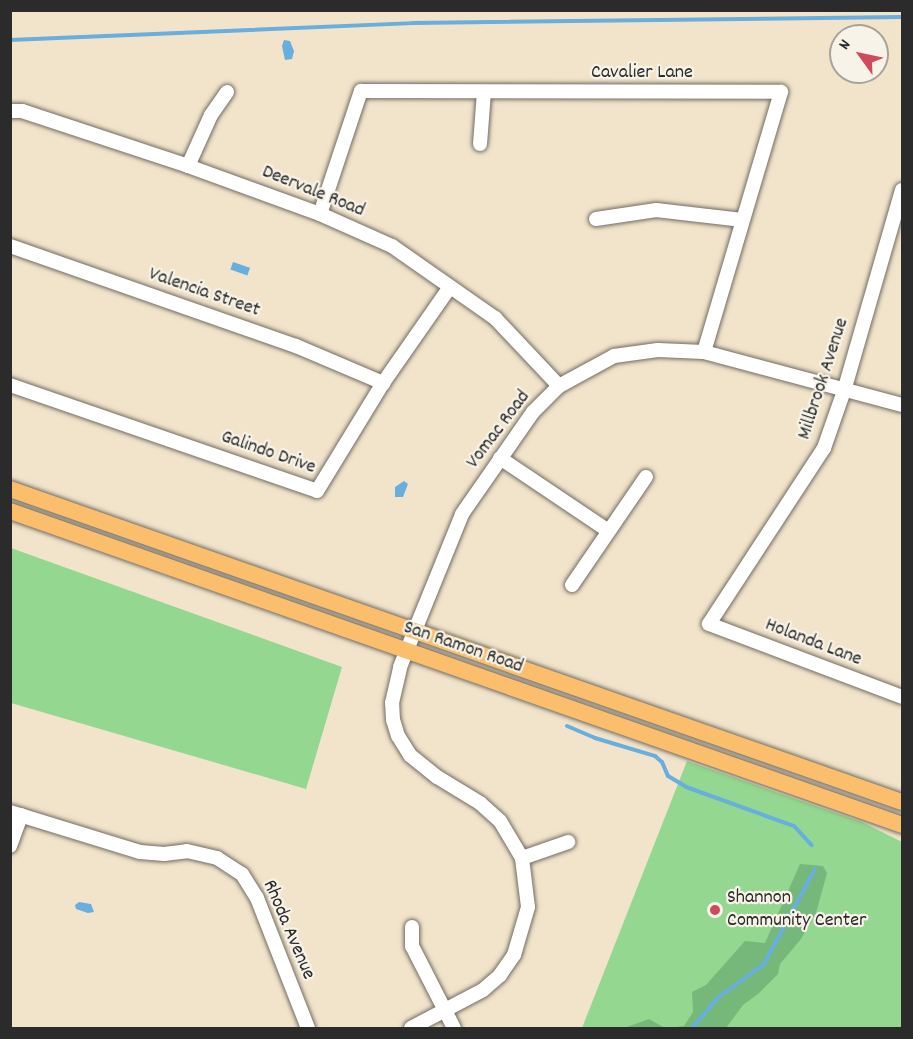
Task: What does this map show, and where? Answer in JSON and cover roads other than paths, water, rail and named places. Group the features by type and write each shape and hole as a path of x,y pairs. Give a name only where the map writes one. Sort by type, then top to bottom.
{"main road":[{"name":"San Ramon Road","path":"10,489 903,802"},
{"name":"San Ramon Road","path":"10,511 903,825"}],"street":[{"name":"Cavalier Lane","path":"320,213 361,91 781,92 704,352"},
{"path":"188,166 211,114 227,92"},
{"path":"480,144 484,92"},
{"name":"Deervale Road","path":"10,111 22,111 188,166 320,213 392,246 495,318 559,386"},
{"name":"Millbrook Avenue","path":"709,624 824,448 845,388 903,190"},
{"path":"596,219 656,210 742,220"},
{"name":"Valencia Street","path":"10,246 296,346 383,383"},
{"name":"Galindo Drive","path":"10,385 316,491 383,383 450,287"},
{"name":"Vomac Road","path":"522,858 500,822 480,803 437,777 410,755 398,736 393,720 392,703 406,650 462,514 533,412 559,386 614,356 658,350 704,352 903,405"},
{"path":"500,458 607,530"},
{"path":"572,585 607,530 646,477"},
{"name":"Holanda Lane","path":"709,624 903,697"},
{"path":"10,846 16,813"},
{"name":"Rhoda Avenue","path":"16,813 140,852 164,854 188,850 217,858 242,874 257,898 308,1029"},
{"path":"411,1029 483,990 500,975 514,955 528,907 522,858 568,842"},
{"path":"412,927 412,946 454,1029"}],"water":[{"path":"284,40 290,41 294,51 292,59 285,60 282,46"},
{"path":"233,262 250,268 247,275 230,270"},
{"path":"404,481 408,484 403,497 395,497 395,487"},
{"path":"79,902 91,904 94,912 88,913 76,909 75,905"}],"waterway":[{"path":"10,40 413,23 902,17"},
{"path":"567,726 595,738 655,756 662,762 668,776 686,787 794,826 812,845"},
{"path":"692,1028 719,997 764,964 815,869"}],"place":[{"name":"Shannon Community Center","path":"715,910"}]}
